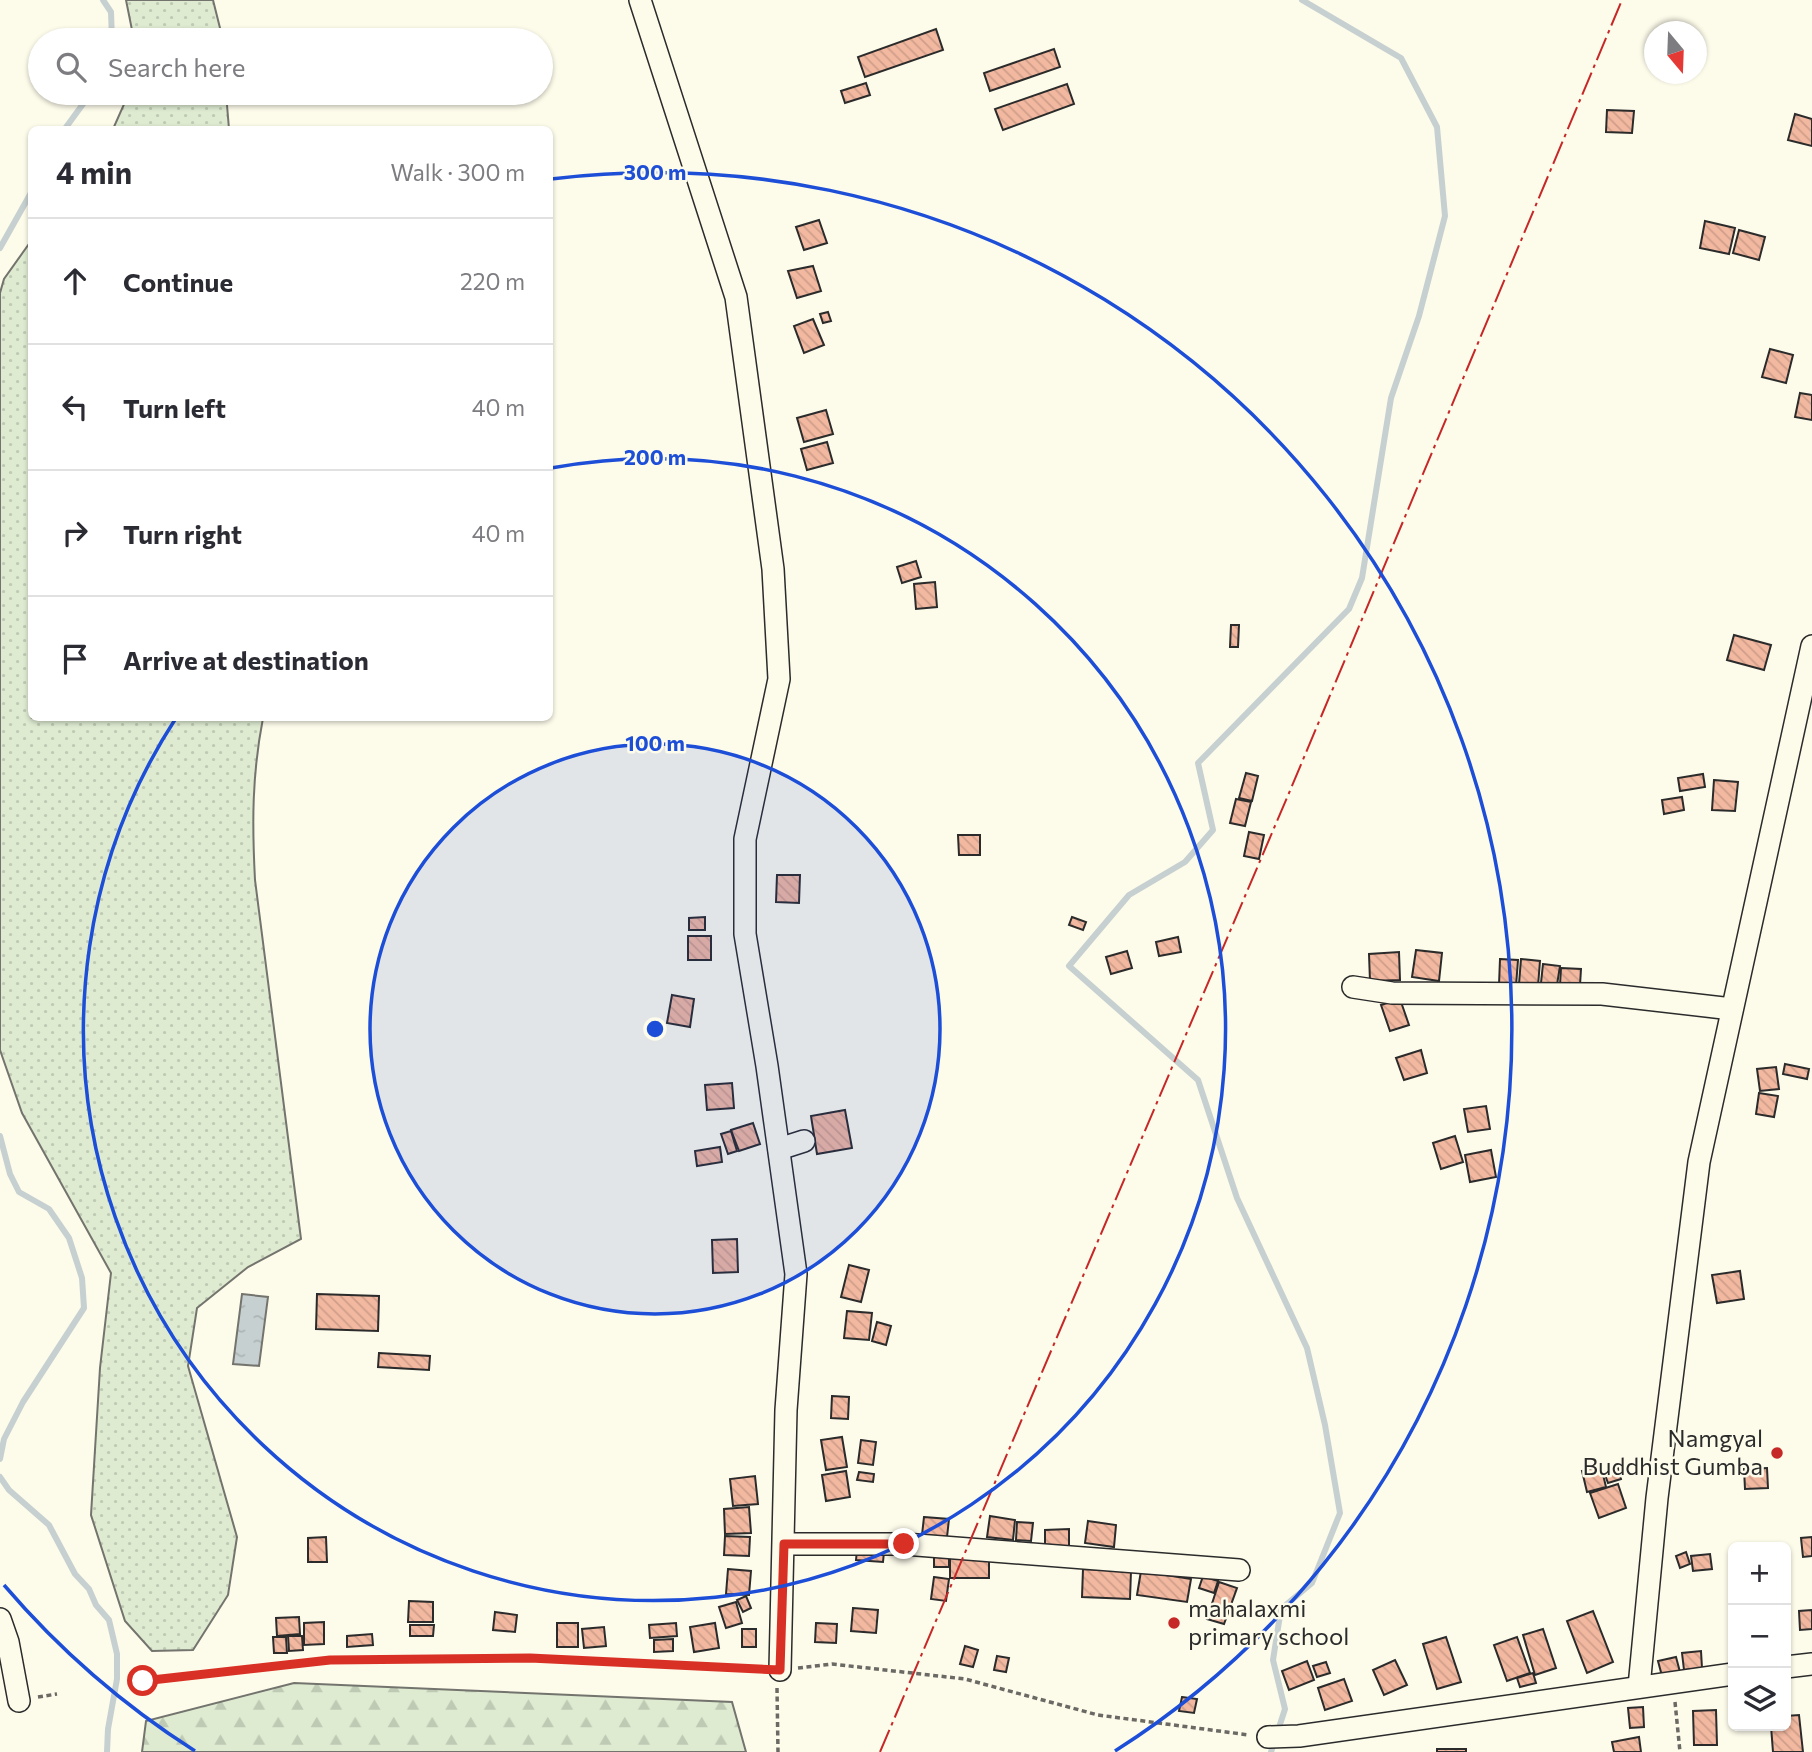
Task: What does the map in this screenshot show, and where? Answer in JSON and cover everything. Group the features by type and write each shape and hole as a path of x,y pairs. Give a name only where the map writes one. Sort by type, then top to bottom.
{"street":[{"path":"640,0 736,297 773,569 779,679 745,839 745,934 796,1274 786,1410 780,1670"},
{"path":"1639,1687 1657,1498 1699,1162 1812,646"},
{"path":"1353,987 1392,993 1602,994 1732,1009"},
{"path":"779,1149 804,1141"},
{"path":"784,1544 904,1544 1238,1570"},
{"path":"0,1619 8,1642 19,1701"},
{"path":"1791,1666 1812,1664"},
{"path":"1268,1737 1299,1736 1728,1675"}],"path":[{"path":"143,1681 330,1660 530,1658 780,1670 832,1664 965,1679 1098,1715 1268,1737"},
{"path":"778,1752 776,1693 780,1670"},
{"path":"1673,1683 1680,1752"}],"green space":[{"path":"126,0 213,0 220,28 132,28"},
{"path":"124,105 227,105 229,126 114,126"},
{"path":"28,245 28,721 263,721 254,799 255,880 301,1239 248,1267 197,1308 188,1366 237,1537 228,1595 193,1650 152,1651 125,1621 91,1515 100,1368 111,1273 22,1113 0,1050 0,293 4,279"},
{"path":"294,1683 732,1702 746,1752 142,1752 146,1721"}],"water":[{"path":"242,1294 268,1297 259,1366 233,1364"}],"building":[{"path":"936,29 943,50 865,77 858,57"},
{"path":"1054,49 1060,67 990,91 984,73"},
{"path":"866,83 870,95 845,103 841,91"},
{"path":"1067,84 1074,104 1003,130 995,109"},
{"path":"1607,110 1634,111 1632,133 1606,132"},
{"path":"1795,114 1812,119 1812,146 1788,140"},
{"path":"819,220 827,243 804,250 796,227"},
{"path":"1705,221 1735,228 1729,254 1700,248"},
{"path":"1739,230 1765,237 1759,260 1733,253"},
{"path":"813,266 821,291 797,298 788,271"},
{"path":"828,312 831,321 823,323 820,314"},
{"path":"813,319 824,345 804,353 794,326"},
{"path":"1770,349 1793,355 1786,383 1762,377"},
{"path":"1800,393 1812,395 1812,420 1795,417"},
{"path":"826,410 833,434 804,442 797,418"},
{"path":"827,442 833,463 807,470 801,449"},
{"path":"916,561 921,577 902,583 897,567"},
{"path":"935,582 937,607 916,609 914,584"},
{"path":"1231,625 1239,625 1238,647 1230,647"},
{"path":"1734,635 1771,645 1764,670 1727,660"},
{"path":"1246,773 1258,776 1252,801 1239,798"},
{"path":"1703,774 1705,787 1680,791 1678,778"},
{"path":"1714,780 1738,782 1735,811 1712,810"},
{"path":"1682,797 1684,810 1664,814 1662,800"},
{"path":"1236,799 1251,802 1245,826 1230,823"},
{"path":"1249,832 1264,835 1259,859 1244,856"},
{"path":"958,835 980,835 980,855 959,855"},
{"path":"777,875 800,875 799,903 776,902"},
{"path":"705,917 705,930 689,930 689,918"},
{"path":"1072,917 1086,922 1083,930 1069,925"},
{"path":"688,936 711,936 711,960 688,960"},
{"path":"1178,937 1181,952 1159,956 1156,942"},
{"path":"1416,950 1442,953 1439,981 1412,977"},
{"path":"1127,951 1132,968 1111,974 1106,957"},
{"path":"1399,952 1400,980 1370,981 1369,954"},
{"path":"1500,959 1518,960 1516,986 1499,985"},
{"path":"1521,959 1540,961 1538,986 1519,984"},
{"path":"1543,964 1560,966 1557,985 1541,983"},
{"path":"1561,968 1581,969 1580,985 1560,985"},
{"path":"672,995 694,999 690,1027 667,1023"},
{"path":"1400,999 1409,1025 1390,1031 1381,1005"},
{"path":"1421,1050 1427,1073 1404,1080 1396,1058"},
{"path":"1785,1064 1809,1069 1807,1079 1783,1074"},
{"path":"1776,1067 1779,1089 1760,1091 1757,1069"},
{"path":"732,1083 734,1108 707,1110 705,1085"},
{"path":"1759,1093 1778,1096 1774,1117 1756,1114"},
{"path":"1486,1106 1490,1129 1468,1132 1464,1109"},
{"path":"845,1110 852,1148 817,1154 811,1116"},
{"path":"753,1123 760,1144 739,1151 731,1130"},
{"path":"731,1131 737,1151 728,1154 721,1134"},
{"path":"1455,1136 1463,1162 1441,1169 1433,1143"},
{"path":"720,1147 722,1162 697,1166 695,1151"},
{"path":"1491,1150 1496,1177 1470,1182 1465,1155"},
{"path":"737,1239 738,1272 713,1273 712,1240"},
{"path":"849,1265 869,1270 861,1302 841,1297"},
{"path":"1740,1271 1744,1299 1717,1303 1712,1275"},
{"path":"317,1294 379,1296 378,1331 316,1329"},
{"path":"847,1311 872,1313 869,1340 844,1338"},
{"path":"877,1322 891,1326 886,1345 872,1341"},
{"path":"379,1353 430,1356 429,1370 378,1367"},
{"path":"832,1396 849,1397 848,1419 831,1418"},
{"path":"842,1437 847,1467 826,1470 821,1440"},
{"path":"861,1440 876,1442 873,1465 858,1463"},
{"path":"1601,1466 1606,1487 1587,1492 1582,1471"},
{"path":"1618,1467 1621,1479 1608,1483 1604,1472"},
{"path":"1767,1468 1768,1488 1745,1489 1744,1469"},
{"path":"846,1471 850,1497 826,1501 822,1475"},
{"path":"859,1472 874,1474 873,1482 857,1480"},
{"path":"755,1476 758,1504 733,1506 730,1479"},
{"path":"1618,1484 1626,1508 1599,1518 1590,1493"},
{"path":"749,1507 751,1533 725,1534 724,1509"},
{"path":"990,1516 1015,1520 1013,1540 987,1537"},
{"path":"924,1517 949,1519 947,1537 922,1535"},
{"path":"1088,1521 1116,1525 1114,1547 1085,1543"},
{"path":"1017,1522 1033,1523 1031,1541 1016,1540"},
{"path":"1069,1529 1069,1547 1045,1547 1045,1530"},
{"path":"725,1536 750,1537 749,1556 724,1555"},
{"path":"326,1537 327,1562 308,1562 308,1538"},
{"path":"1812,1537 1812,1556 1803,1557 1801,1538"},
{"path":"857,1550 884,1552 883,1562 856,1560"},
{"path":"1686,1552 1690,1564 1680,1568 1676,1556"},
{"path":"1710,1554 1712,1569 1693,1571 1691,1556"},
{"path":"949,1555 949,1567 934,1567 934,1556"},
{"path":"950,1557 989,1557 989,1578 950,1578"},
{"path":"728,1569 751,1571 749,1595 726,1594"},
{"path":"1083,1569 1131,1571 1130,1599 1082,1597"},
{"path":"1141,1571 1191,1579 1187,1602 1137,1595"},
{"path":"1203,1576 1218,1581 1214,1593 1199,1588"},
{"path":"934,1577 949,1579 946,1601 931,1599"},
{"path":"1219,1582 1237,1588 1224,1624 1207,1619"},
{"path":"746,1596 751,1608 743,1612 737,1600"},
{"path":"409,1601 433,1602 433,1622 408,1622"},
{"path":"736,1602 742,1623 726,1628 719,1607"},
{"path":"853,1608 878,1610 876,1633 851,1631"},
{"path":"1812,1610 1812,1629 1800,1630 1799,1611"},
{"path":"1593,1611 1613,1662 1587,1673 1567,1621"},
{"path":"495,1612 517,1615 515,1632 493,1630"},
{"path":"299,1617 300,1634 277,1636 276,1618"},
{"path":"324,1622 324,1644 304,1645 304,1623"},
{"path":"557,1623 578,1623 578,1647 557,1647"},
{"path":"676,1623 677,1636 650,1638 649,1625"},
{"path":"715,1623 719,1648 694,1652 690,1627"},
{"path":"816,1623 837,1624 836,1643 815,1642"},
{"path":"410,1625 434,1625 433,1636 410,1636"},
{"path":"604,1627 606,1646 584,1648 582,1629"},
{"path":"742,1629 756,1629 756,1647 742,1647"},
{"path":"1543,1629 1556,1668 1535,1675 1523,1635"},
{"path":"372,1634 373,1645 347,1647 347,1636"},
{"path":"288,1636 302,1636 303,1650 289,1651"},
{"path":"273,1637 286,1637 287,1653 274,1653"},
{"path":"1446,1637 1461,1682 1437,1689 1423,1644"},
{"path":"1517,1637 1530,1673 1507,1681 1494,1645"},
{"path":"673,1639 673,1651 654,1652 654,1640"},
{"path":"965,1646 978,1650 973,1667 960,1664"},
{"path":"1701,1651 1702,1668 1684,1670 1682,1653"},
{"path":"997,1656 1009,1658 1006,1672 994,1670"},
{"path":"1676,1657 1680,1672 1662,1676 1658,1661"},
{"path":"1395,1660 1407,1685 1384,1695 1373,1670"},
{"path":"1307,1661 1314,1680 1289,1690 1282,1671"},
{"path":"1326,1662 1330,1673 1317,1677 1313,1666"},
{"path":"1533,1673 1536,1683 1520,1687 1517,1678"},
{"path":"1344,1679 1352,1701 1325,1710 1318,1688"},
{"path":"1182,1697 1197,1699 1194,1713 1179,1711"},
{"path":"1643,1707 1644,1727 1630,1728 1628,1708"},
{"path":"1716,1710 1717,1745 1694,1745 1693,1711"},
{"path":"1799,1715 1803,1752 1773,1752 1771,1731 1791,1731 1791,1716"},
{"path":"1639,1737 1641,1752 1614,1752 1612,1742"},
{"path":"1437,1749 1466,1749 1466,1752 1437,1752"}],"waterway":[{"path":"103,0 111,12 112,28"},
{"path":"1271,1752 1285,1709 1273,1660 1281,1609 1312,1583 1340,1513 1325,1425 1307,1348 1237,1198 1198,1080 1069,966 1129,895 1185,862 1213,830 1198,763 1349,609 1362,578 1391,398 1419,316 1445,216 1437,127 1401,58 1302,0"},
{"path":"67,126 82,105"},
{"path":"0,248 28,198"},
{"path":"0,1136 10,1174 19,1192 49,1209 69,1238 82,1278 84,1308 23,1402 4,1439 0,1459"},
{"path":"0,1477 9,1490 49,1525 75,1574 89,1589 96,1605 109,1620 117,1654 117,1679 108,1729 107,1752"}],"power":[{"path":"880,1752 1289,793 1622,0"}],"place":[{"name":"Namgyal Buddhist Gumba","path":"1777,1453"},
{"name":"mahalaxmi primary school","path":"1174,1623"}],"route":[{"path":"143,1681 330,1660 530,1658 780,1670 784,1544 904,1544"}]}
